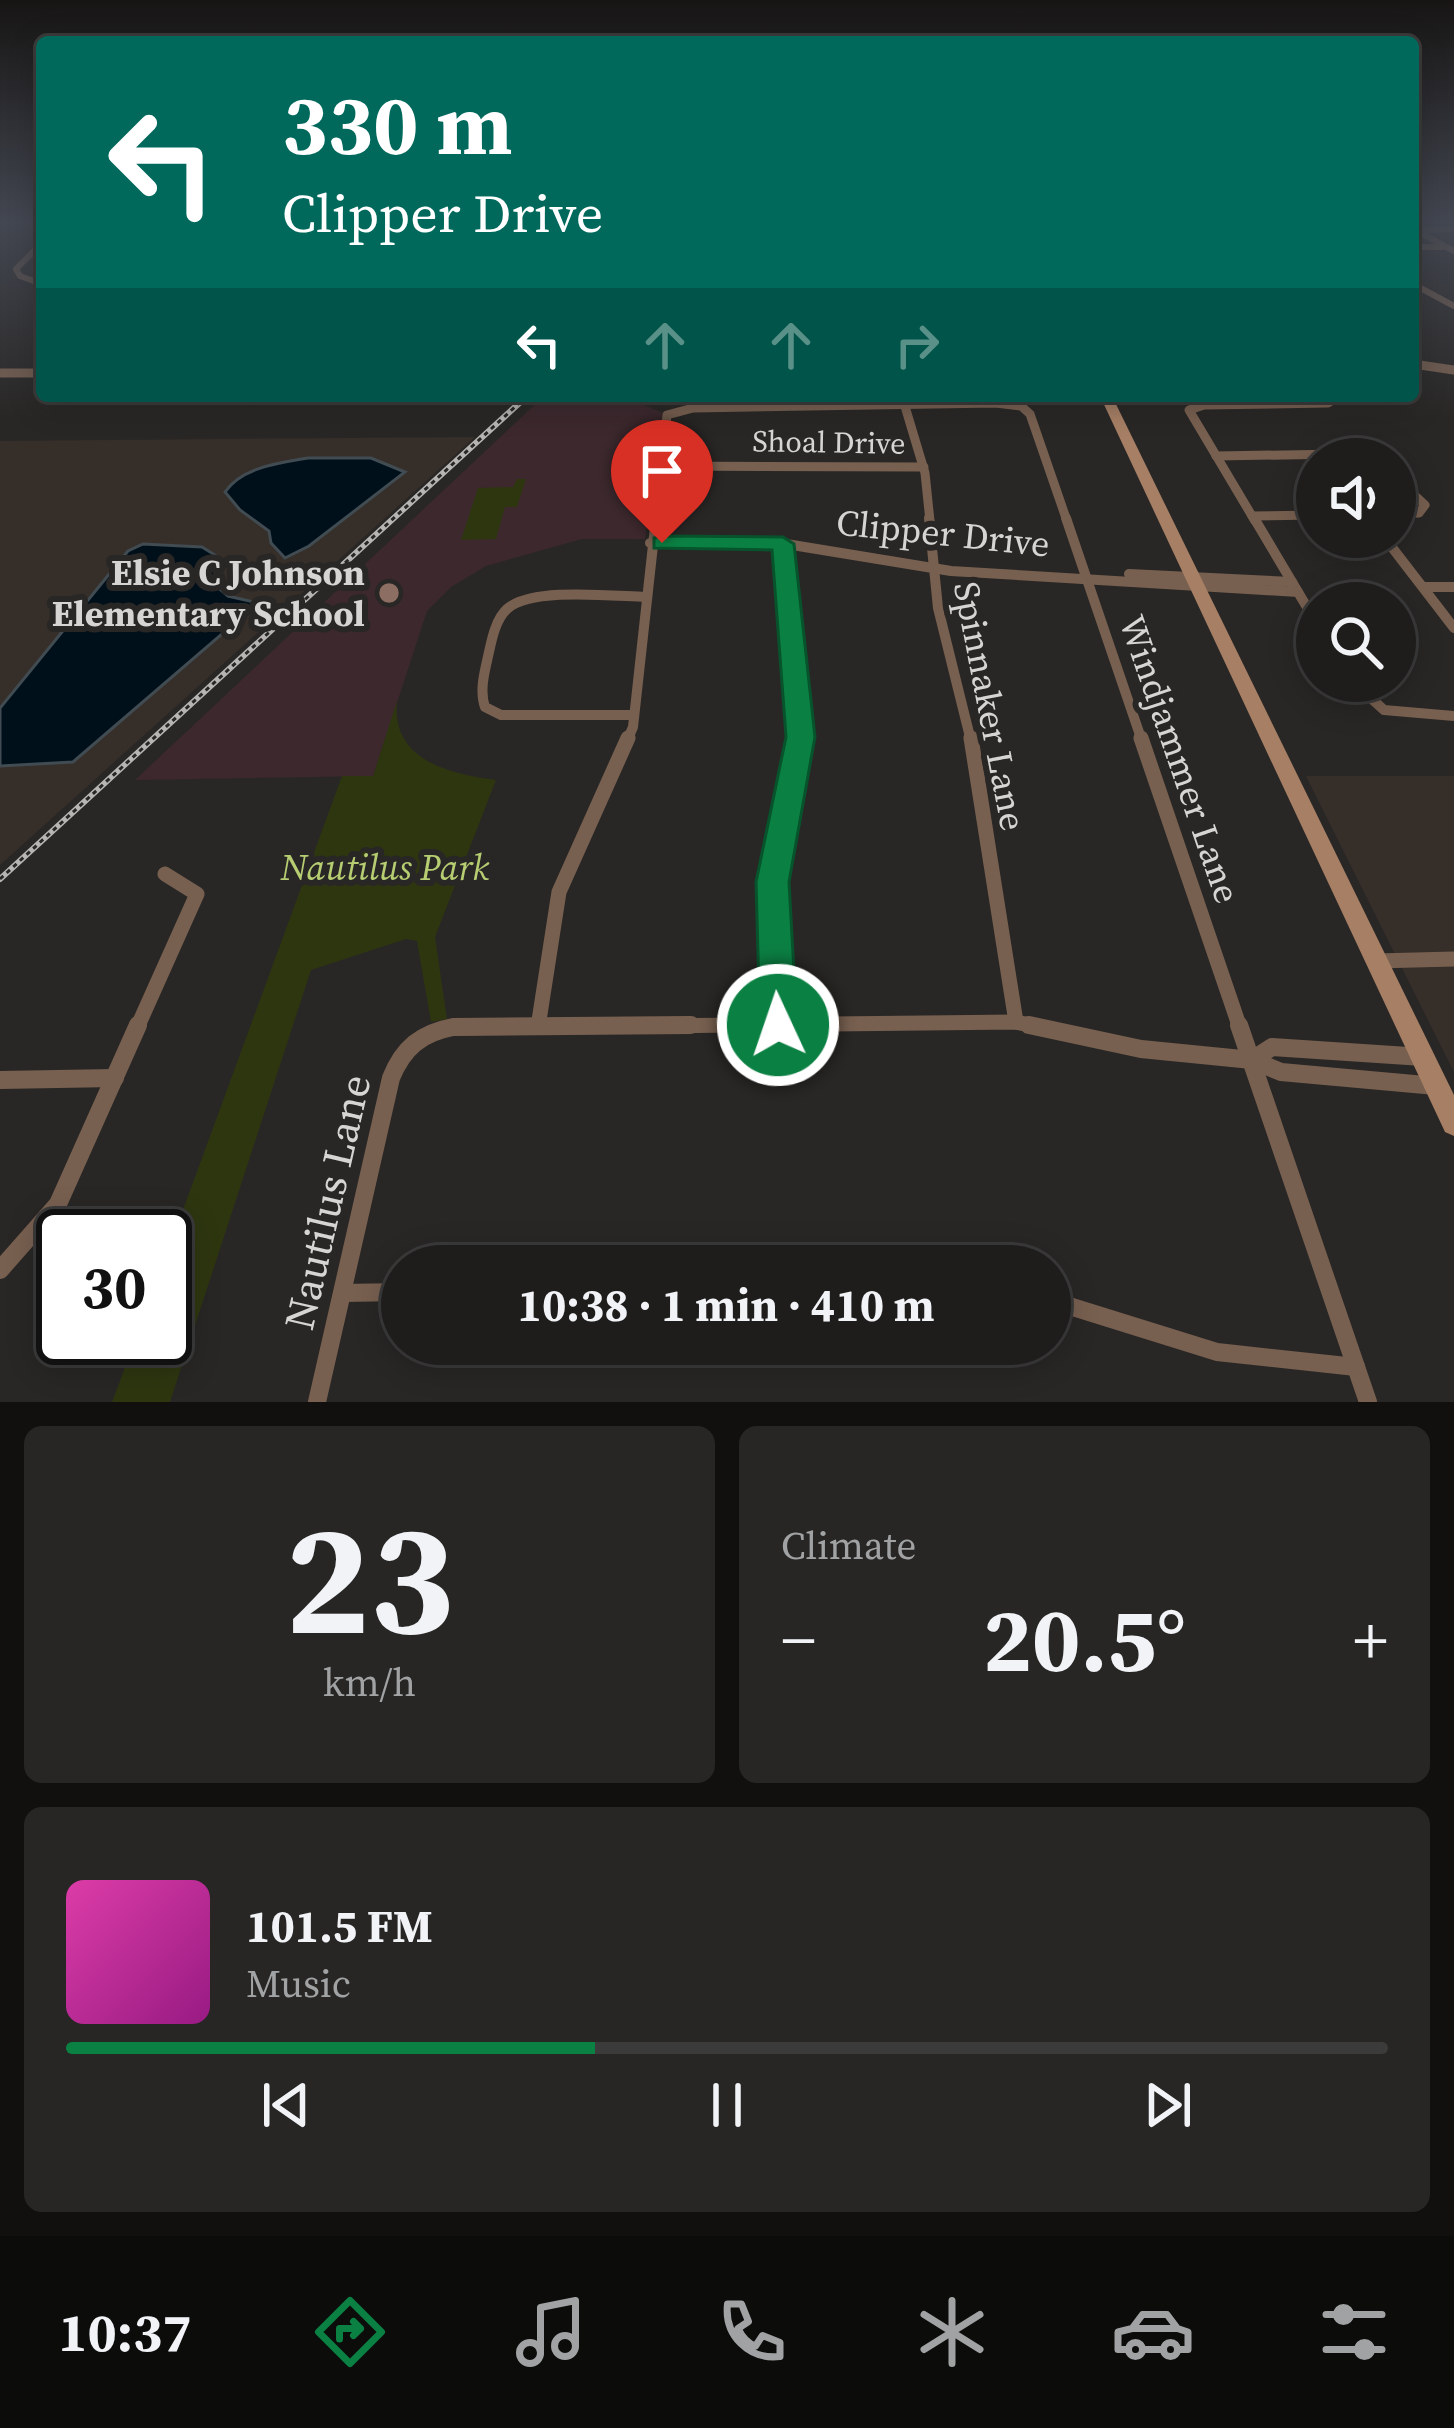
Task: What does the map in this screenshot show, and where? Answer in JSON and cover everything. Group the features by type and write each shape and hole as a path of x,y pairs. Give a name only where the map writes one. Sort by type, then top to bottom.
{"main road":[{"path":"1109,402 1454,1123"}],"street":[{"path":"1421,288 1454,307"},
{"path":"1419,365 1454,370"},
{"path":"0,373 36,373"},
{"path":"1295,587 1190,412 1191,407 1329,402"},
{"name":"Windjammer Lane","path":"662,466 669,413 685,408 1004,403 1029,411 1368,1402"},
{"name":"Spinnaker Lane","path":"904,404 924,467 940,621 971,737 1016,1022"},
{"path":"1216,456 1296,455"},
{"path":"662,466 634,715 559,892 538,1027 1016,1022 1142,1049 1252,1060 1281,1072 1436,1086"},
{"name":"Shoal Drive","path":"662,466 924,467"},
{"path":"1252,516 1296,515"},
{"name":"Clipper Drive","path":"650,543 783,544 932,568 1295,587"},
{"path":"778,1025 772,882 800,737 783,544"},
{"path":"1400,558 1454,628"},
{"path":"1423,587 1454,587"},
{"path":"634,715 502,715 485,707 481,696 500,619 514,602 645,597"},
{"path":"1371,702 1396,716 1454,716"},
{"path":"0,1270 58,1204 197,894 165,874"},
{"path":"1375,961 1454,959"},
{"name":"Nautilus Lane","path":"317,1402 391,1078 404,1051 430,1032 538,1027"},
{"path":"1252,1060 1271,1047 1423,1057"},
{"path":"0,1080 115,1078"},
{"path":"343,1293 381,1292"},
{"path":"1071,1307 1217,1352 1355,1367"}],"shaded area":[{"name":"Elsie C Johnson Elementary School","path":"538,402 636,402 663,413 645,539 582,539 486,566 451,587 427,611 373,776 135,780"},
{"path":"475,437 0,865 0,441"},
{"path":"1306,776 1454,776 1454,1072"}],"green space":[{"path":"517,479 526,479 517,507 505,507 496,539 461,540 478,488 513,487"},
{"name":"Nautilus Park","path":"397,701 403,737 413,750 442,768 496,780 435,937 447,1019 431,1022 417,941 406,939 311,970 192,1335 192,1209 183,1209 342,776 373,776"},
{"name":"Nautilus Park","path":"126,1365 182,1365 170,1402 112,1402"}],"water":[{"path":"308,458 371,458 405,472 309,546 285,558 271,543 269,531 225,492 251,472"},
{"path":"143,544 202,547 215,555 215,585 228,596 258,603 73,762 0,766 0,708 128,551"}],"railway":[{"path":"0,879 520,402"}],"place":[{"name":"Elsie C Johnson Elementary School","path":"389,593"}],"route":[{"path":"662,543 783,544 800,737 772,882 778,1025"}]}
